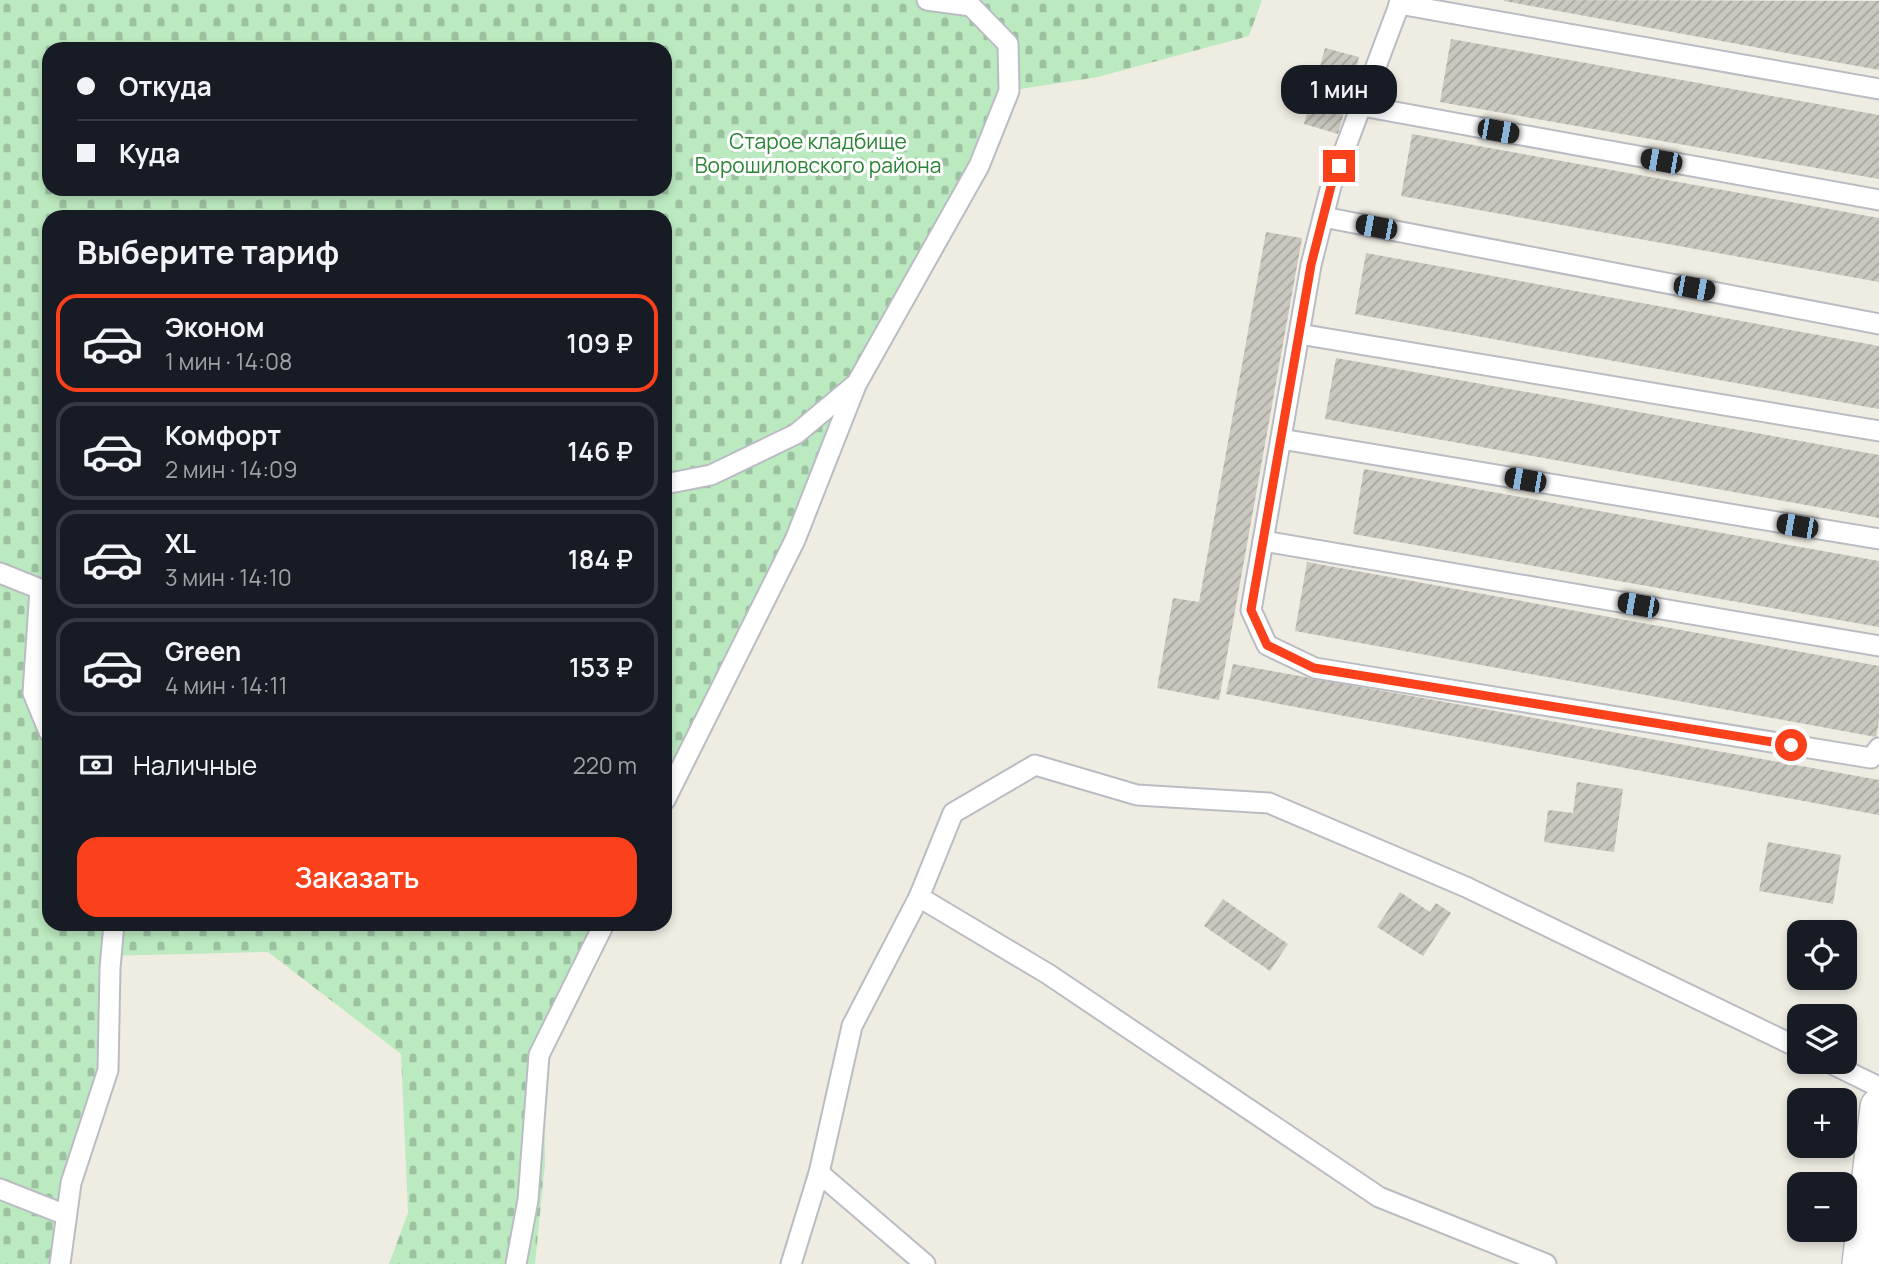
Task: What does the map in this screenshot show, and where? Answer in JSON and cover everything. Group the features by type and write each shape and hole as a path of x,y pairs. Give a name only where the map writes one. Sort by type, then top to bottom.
{"street":[{"path":"1860,1264 1879,1107"}],"lane":[{"path":"672,786 795,540 857,383 979,166 1009,91 1008,44 971,6 927,0"},
{"path":"1879,89 1400,2 1331,186 1311,265 1251,610 1267,645 1314,668 1871,758 1879,748"},
{"path":"1362,107 1879,200"},
{"path":"1323,217 1879,324"},
{"path":"1299,334 1879,431"},
{"path":"672,483 710,475 796,434 857,383"},
{"path":"1281,439 1879,539"},
{"path":"1263,541 1879,646"},
{"path":"0,573 40,589 33,693 42,715"},
{"path":"791,1264 819,1172 852,1026 919,897 954,813 1034,765 1137,795 1269,803 1466,887 1787,1042"},
{"path":"919,897 1048,974 1379,1196 1546,1264"},
{"path":"60,1264 71,1183 108,1070 113,931"},
{"path":"516,1264 528,1200 538,1055 600,931"},
{"path":"1852,1074 1879,1087"},
{"path":"819,1172 925,1264"},
{"path":"0,1189 66,1215"}],"green space":[{"name":"Старое кладбище Ворошиловского района","path":"0,0 1262,0 1249,36 1098,77 1015,90 982,175 868,384 803,543 672,805 672,210 42,210 42,931 609,931 544,1061 545,1164 535,1264 389,1264 408,1213 401,1054 268,952 104,956 102,1068 55,1264 0,1264"}],"building":[{"path":"1504,1 1879,1 1879,70"},
{"path":"1451,39 1879,115 1879,179 1440,102"},
{"path":"1325,48 1359,57 1338,134 1304,124"},
{"path":"1412,134 1879,218 1879,282 1401,196"},
{"path":"1266,232 1302,238 1219,700 1157,688 1173,598 1199,602"},
{"path":"1366,253 1879,346 1879,409 1355,314"},
{"path":"1336,358 1879,455 1879,518 1325,419"},
{"path":"1364,469 1879,561 1879,627 1353,534"},
{"path":"1307,562 1879,666 1879,721 1876,737 1295,631"},
{"path":"1233,664 1879,780 1879,815 1226,694"},
{"path":"1577,782 1623,789 1614,852 1544,842 1548,810 1573,813"},
{"path":"1768,842 1841,855 1833,904 1759,891"},
{"path":"1400,892 1430,912 1436,903 1451,913 1423,956 1377,927"},
{"path":"1223,899 1288,944 1270,971 1204,926"}],"route":[{"path":"1339,166 1331,186 1311,265 1251,610 1267,645 1314,668 1791,745"}]}
